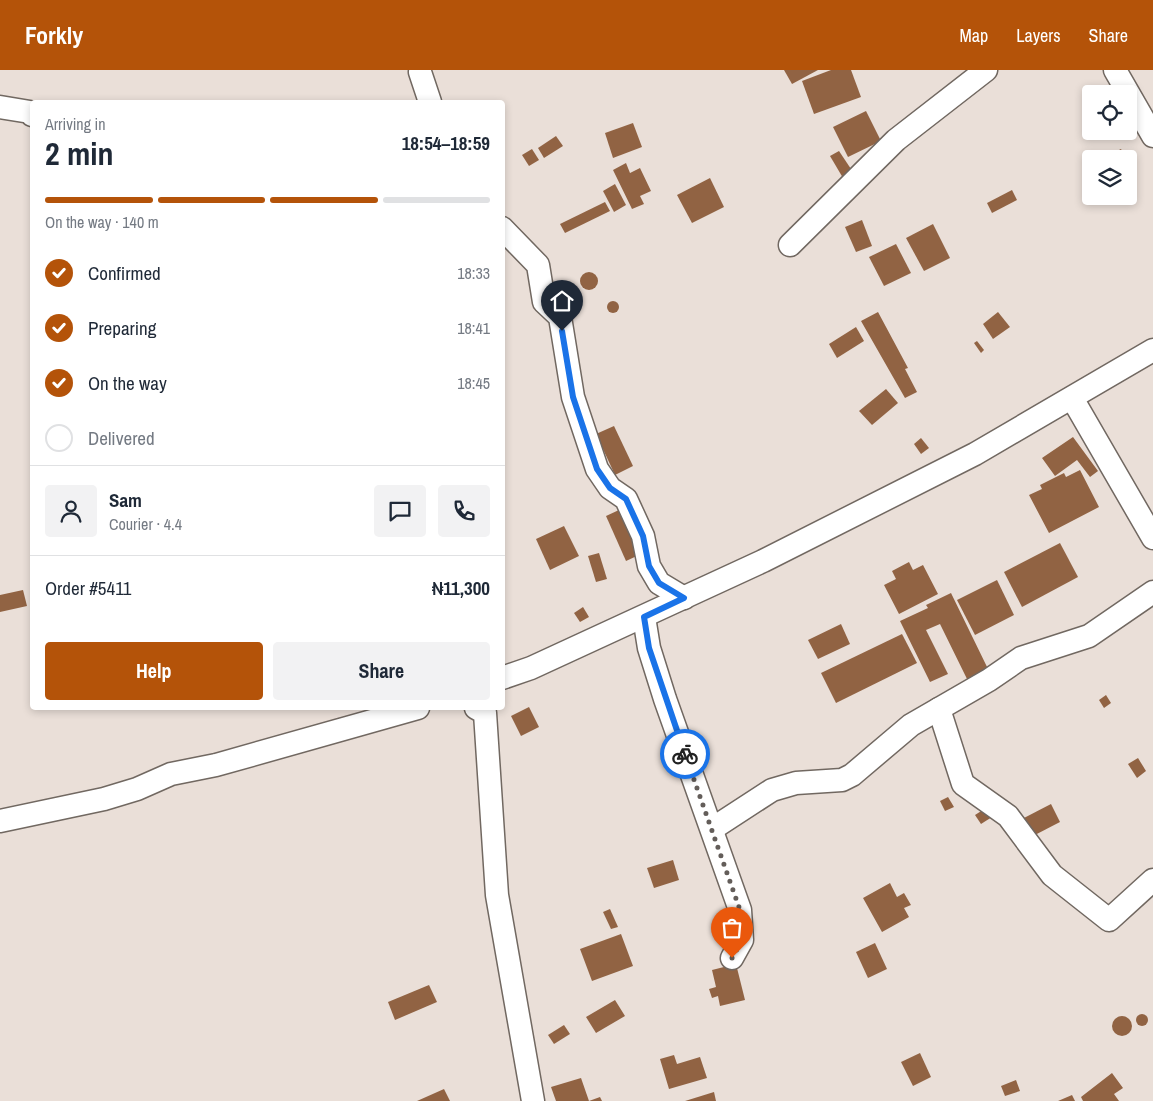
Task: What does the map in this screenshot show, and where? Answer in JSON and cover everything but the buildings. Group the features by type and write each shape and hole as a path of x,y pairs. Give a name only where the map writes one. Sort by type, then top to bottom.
{"street":[{"path":"790,245 896,140 986,70"},
{"path":"1115,70 1153,136"},
{"path":"420,72 429,100"},
{"path":"0,107 30,112"},
{"path":"505,231 538,265 544,302 560,317 573,397 597,469 610,488 626,499 643,536 649,566 659,583 684,598"},
{"path":"505,677 531,668 644,617 975,454 1072,398 1134,359 1153,350"},
{"path":"1072,398 1153,538"},
{"path":"712,829 772,790 796,783 842,780 852,775 912,725 989,680 1021,658 1089,636 1153,592"},
{"path":"644,617 652,657 740,910 742,940 732,958"},
{"path":"939,709 963,784 1008,816 1052,875 1059,881 1109,920 1153,880"},
{"path":"0,821 104,799 137,789 170,774 216,765 411,710"},
{"path":"480,710 485,713 498,895 533,1101"}],"way so far":[{"path":"685,754 740,910 742,940 732,958"}],"route":[{"path":"562,331 573,397 597,469 610,488 626,499 643,536 649,566 659,583 684,598 644,617 649,648 685,754"}]}
